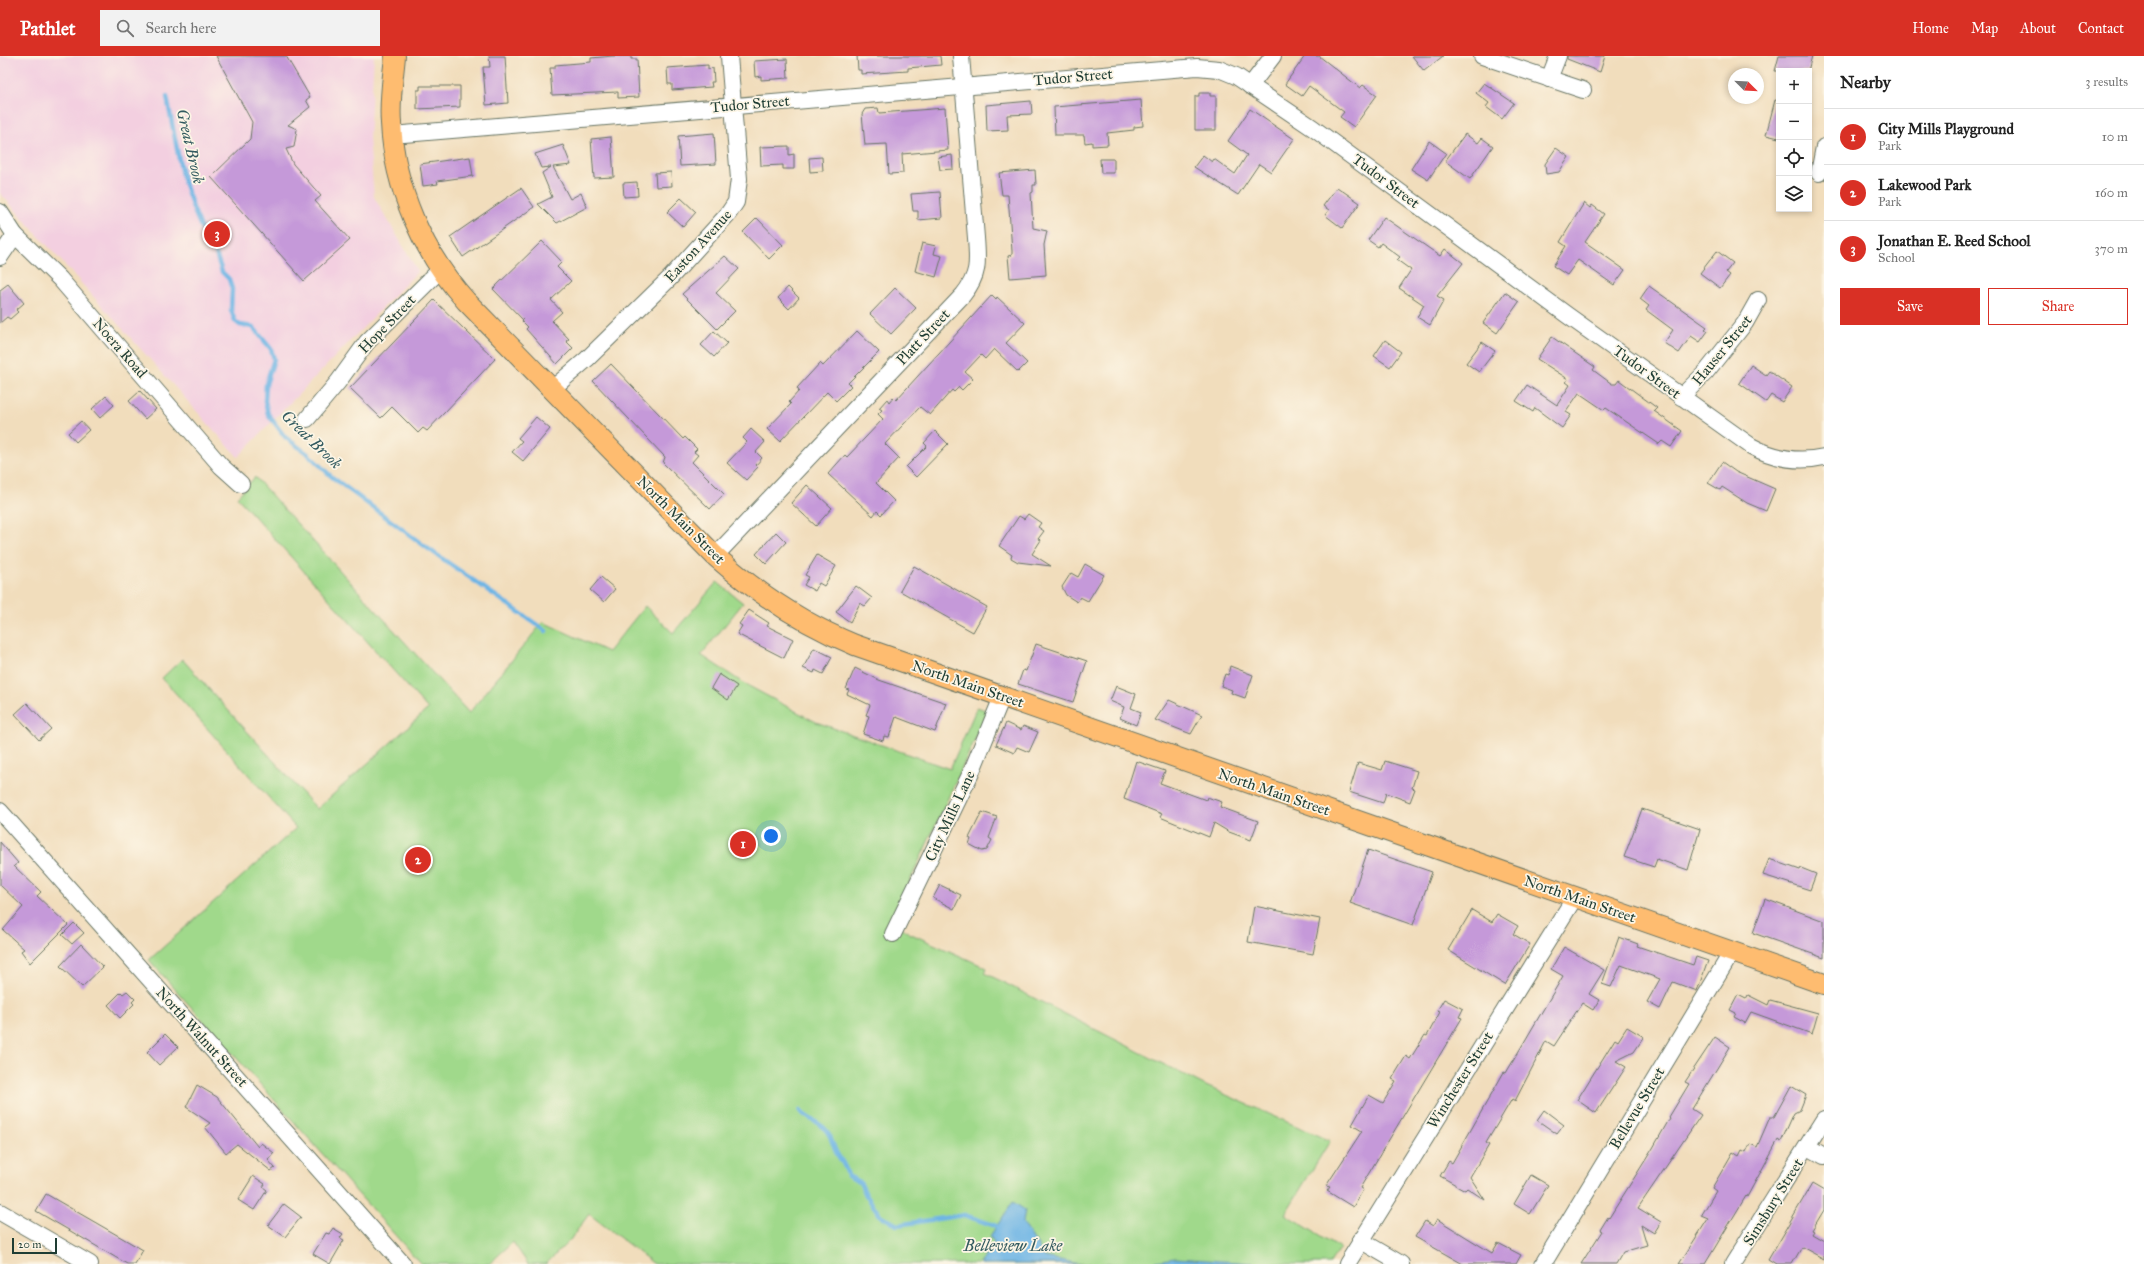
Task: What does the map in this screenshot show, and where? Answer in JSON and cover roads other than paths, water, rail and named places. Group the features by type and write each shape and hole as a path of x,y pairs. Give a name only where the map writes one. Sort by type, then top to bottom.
{"main road":[{"name":"North Main Street","path":"395,56 391,108 392,135 399,171 410,208 424,240 441,269 466,301 715,556 763,594 822,630 855,645 1824,984"}],"street":[{"name":"Easton Avenue","path":"552,389 587,359 670,278 733,208 739,192 739,179 728,56"},
{"name":"Platt Street","path":"715,556 963,296 972,282 977,270 977,259 961,56"},
{"path":"1250,86 1273,56"},
{"path":"1482,56 1583,90"},
{"path":"1550,79 1558,56"},
{"name":"Tudor Street","path":"392,135 1204,67 1227,72 1332,141 1567,315 1739,438 1762,452 1794,460 1824,457"},
{"path":"1819,173 1824,147"},
{"name":"Noera Road","path":"0,212 15,235 60,279 221,466 241,484"},
{"path":"0,257 15,235"},
{"name":"Hope Street","path":"307,419 338,382 367,342 441,269"},
{"name":"Hauser Street","path":"1681,397 1706,372 1745,323 1758,300"},
{"name":"City Mills Lane","path":"893,934 971,773 1002,697"},
{"name":"North Walnut Street","path":"0,811 403,1264"},
{"name":"Winchester Street","path":"1346,1264 1575,897"},
{"name":"Bellevue Street","path":"1543,1264 1732,952"},
{"name":"Simsbury Street","path":"1733,1264 1808,1147 1824,1119"},
{"path":"1808,1147 1824,1156"},
{"path":"0,1212 90,1264"},
{"path":"1360,1240 1401,1264"}],"water":[{"name":"Belleview Lake","path":"1013,1202 1025,1210 1023,1223 1045,1257 1080,1264 980,1264 994,1243 990,1236"},
{"path":"1175,1258 1254,1263 1255,1264 1138,1264"}],"waterway":[{"name":"Great Brook","path":"167,97 182,175 193,208 206,239 216,254 222,272 229,279 232,289 231,310 235,321 240,325 253,327 271,349 274,359 266,384 265,401 268,414 285,437 308,454 332,477 430,550 546,631"},
{"path":"800,1111 826,1130 848,1176 860,1182 866,1195 880,1215 897,1225 964,1215 996,1226 999,1230"}],"place":[{"name":"Jonathan E. Reed School","path":"217,234"},
{"name":"City Mills Playground","path":"743,844"},
{"name":"Lakewood Park","path":"418,860"}]}
